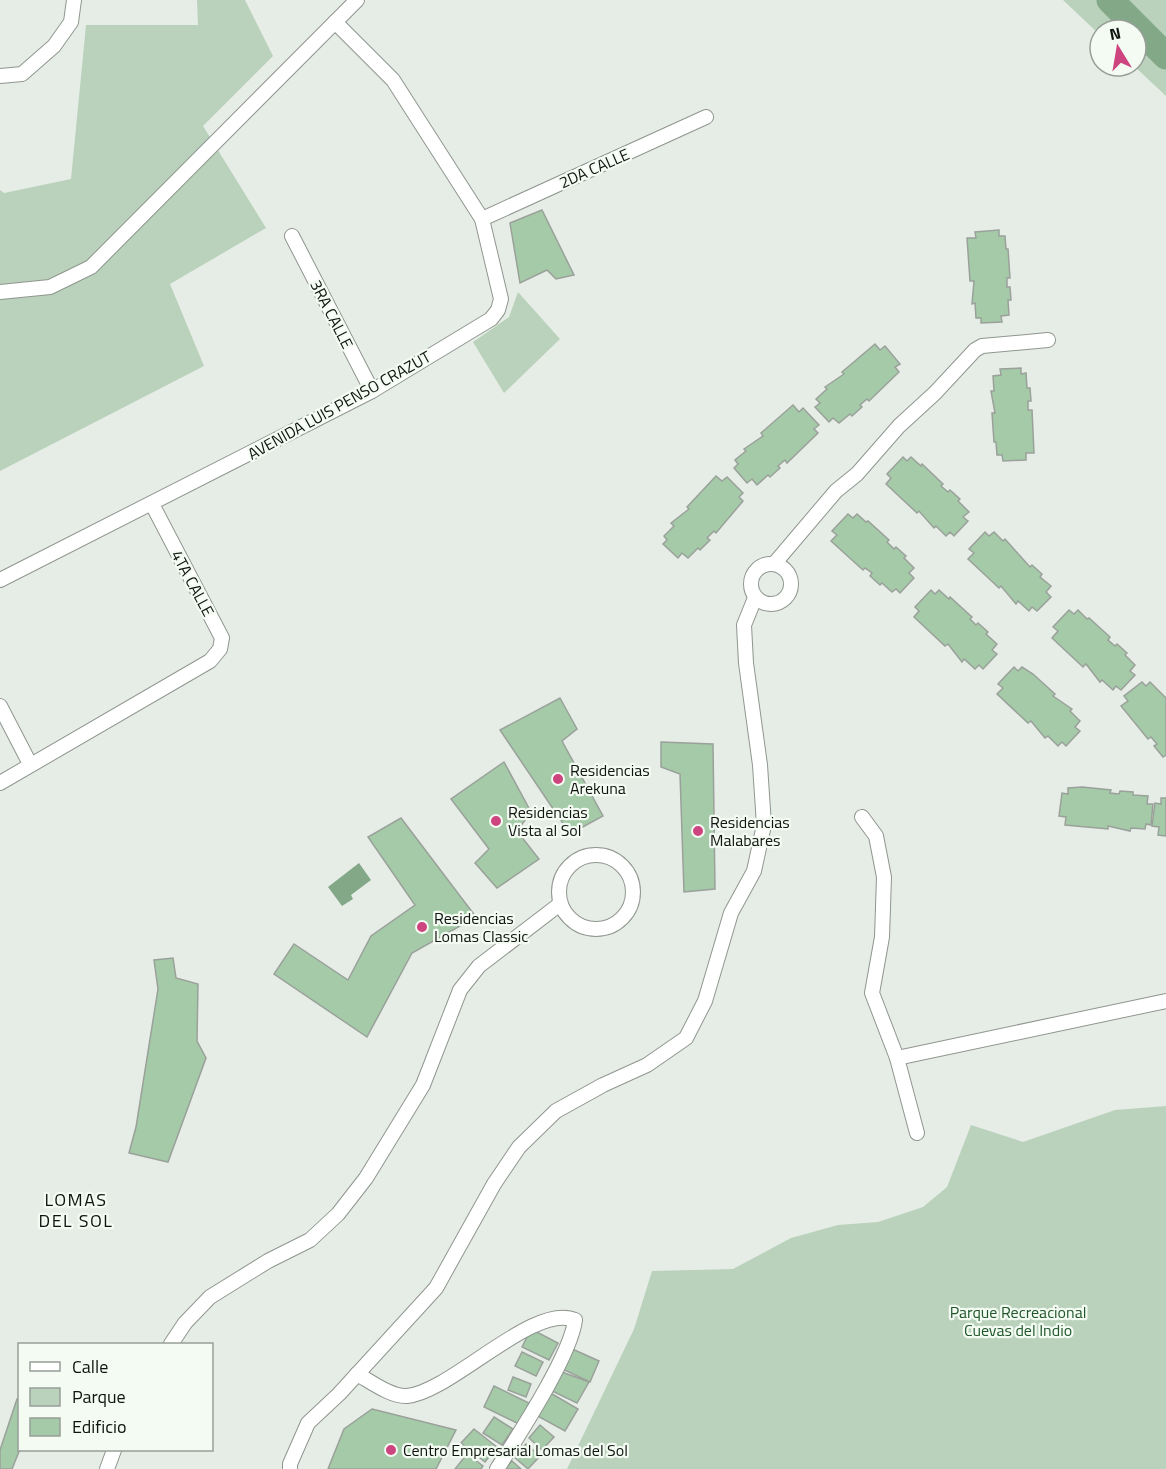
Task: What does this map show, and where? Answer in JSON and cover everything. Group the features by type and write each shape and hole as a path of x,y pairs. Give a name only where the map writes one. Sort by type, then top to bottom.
{"street":[{"path":"0,76 22,74 54,46 71,22 74,0"},
{"path":"0,292 50,287 91,267 357,0"},
{"name":"AVENIDA LUIS PENSO CRAZUT","path":"0,580 372,391 490,319 498,310 500,288 482,219 393,80 335,22"},
{"name":"2DA CALLE","path":"482,219 706,117"},
{"name":"3RA CALLE","path":"292,236 372,391"},
{"path":"774,564 836,491 857,474 899,426 935,393 975,350 982,345 1048,340"},
{"name":"4TA CALLE","path":"30,764 210,661 220,649 222,638 152,504"},
{"path":"774,564 788,572 791,578 790,592 787,598 775,605 768,605 755,598 750,586 754,573 764,565 774,564"},
{"path":"290,1469 308,1424 436,1288 494,1184 519,1147 556,1111 646,1065 686,1038 705,1001 731,913 754,871 764,825 760,765 746,663 744,625 755,598"},
{"path":"0,706 30,764 0,783"},
{"path":"862,817 876,836 885,877 882,937 872,993 897,1058 917,1133"},
{"path":"588,855 612,858 630,875 634,891 633,899 621,920 610,926 586,928 575,923 560,904 558,891 561,879 576,860 588,855"},
{"path":"172,1343 185,1323 210,1297 268,1261 310,1240 339,1214 366,1178 423,1085 460,990 479,966 560,904"},
{"path":"897,1058 1166,1001"},
{"path":"357,1374 381,1388 406,1396 432,1387 544,1322 569,1317 574,1320 573,1334 563,1355 497,1469"},
{"path":"107,1469 113,1451"}],"green space":[{"path":"197,0 245,0 273,56 203,126 266,228 170,284 204,366 0,471 0,190 4,193 71,179 86,25 198,25"},
{"path":"1063,0 1166,0 1166,96 1147,78 1148,18 1088,18 1088,24"},
{"path":"518,292 560,339 504,393 473,342 509,317"},
{"name":"Parque Recreacional Cuevas del Indio","path":"1166,1106 1166,1469 567,1469 634,1329 652,1271 733,1269 791,1238 838,1225 878,1222 923,1207 947,1187 971,1125 1023,1142 1115,1110"}],"shaded area":[{"path":"359,863 371,880 351,895 353,899 342,906 328,887"}],"building":[{"path":"542,210 574,275 556,279 547,270 520,283 510,223"},
{"path":"999,230 999,236 1005,236 1006,249 1008,249 1010,278 1007,278 1007,287 1010,287 1011,300 1008,300 1009,315 1001,316 1002,322 981,323 981,318 976,318 975,303 972,304 974,281 970,281 967,238 976,238 975,232"},
{"path":"875,344 880,350 885,346 900,364 895,367 899,372 869,401 867,399 860,405 862,407 852,416 850,414 839,423 833,418 829,422 815,407 820,403 816,399 827,389 825,387 844,374 842,372"},
{"path":"1021,368 1021,374 1026,373 1027,388 1030,388 1031,401 1028,401 1028,410 1032,410 1034,453 1026,453 1026,460 1003,461 1002,455 997,455 996,442 994,442 992,413 995,413 991,391 994,391 993,376 1001,375 1000,369"},
{"path":"793,405 799,412 803,408 819,425 814,429 818,433 787,463 785,460 778,466 780,468 770,477 768,475 757,485 752,479 747,483 734,468 738,464 735,460 746,451 744,449 763,436 761,433"},
{"path":"903,457 907,461 911,457 921,466 922,464 943,484 941,486 960,499 958,501 969,512 963,517 968,521 954,536 950,532 946,536 936,526 934,528 919,511 917,513 886,484 891,478 887,474"},
{"path":"716,476 722,481 727,477 743,493 739,497 743,501 716,533 714,531 707,538 710,540 700,550 698,548 688,558 682,553 678,558 663,544 667,540 664,536 674,526 671,523 689,509 687,507"},
{"path":"848,514 853,518 857,514 866,522 868,521 889,540 887,542 894,549 896,547 906,556 904,558 914,568 909,573 914,578 900,593 896,589 892,592 882,583 880,585 870,576 872,573 865,568 863,570 831,541 837,535 832,531"},
{"path":"985,532 989,536 994,532 1003,541 1005,539 1030,567 1032,565 1042,574 1040,577 1051,586 1046,592 1051,597 1037,611 1032,607 1029,611 1018,601 1016,604 1001,586 999,588 968,559 974,553 969,549"},
{"path":"931,590 935,594 939,590 949,599 950,597 972,617 970,619 976,625 978,623 988,632 986,634 997,644 992,650 997,654 983,669 979,665 975,669 964,659 962,662 948,644 945,646 914,617 919,611 915,607"},
{"path":"1069,610 1074,614 1078,610 1087,619 1089,618 1110,637 1108,640 1127,653 1125,655 1135,665 1130,671 1135,675 1121,690 1116,686 1113,690 1102,680 1100,682 1086,664 1083,667 1052,638 1058,631 1053,627"},
{"path":"1014,667 1018,671 1022,667 1033,674 1055,694 1053,696 1072,709 1070,711 1080,721 1075,727 1080,731 1066,746 1062,742 1058,746 1048,736 1045,738 1031,721 1028,723 997,694 1003,688 998,684"},
{"path":"1142,682 1146,686 1150,682 1166,698 1166,755 1163,757 1154,746 1157,744 1151,737 1148,739 1121,706 1128,701 1124,696"},
{"name":"Residencias Arekuna","path":"560,698 577,729 562,741 603,816 570,834 500,730"},
{"name":"Residencias Malabares","path":"661,742 713,744 715,889 684,892 680,774 661,767"},
{"name":"Residencias Vista al Sol","path":"504,762 531,812 517,831 539,859 497,888 475,863 489,849 451,799"},
{"path":"1068,788 1111,790 1110,793 1133,792 1133,795 1148,796 1147,804 1153,804 1151,825 1146,824 1145,829 1131,828 1130,831 1108,826 1108,829 1065,825 1066,817 1059,816 1062,793 1068,794"},
{"path":"1161,798 1166,798 1166,836 1158,835 1159,827 1152,826 1155,803 1161,804"},
{"name":"Residencias Lomas Classic","path":"401,818 476,917 412,953 367,1037 274,974 294,944 348,980 371,936 415,905 368,837"},
{"path":"173,958 176,978 198,984 197,1041 206,1058 168,1162 129,1153 136,1127 158,989 154,960"},
{"path":"531,1329 558,1343 549,1360 522,1347"},
{"path":"570,1348 599,1361 590,1382 560,1368"},
{"path":"522,1352 543,1362 536,1376 515,1366"},
{"path":"562,1372 589,1382 577,1403 552,1391"},
{"path":"513,1377 531,1384 526,1397 508,1390"},
{"path":"494,1386 529,1403 519,1424 484,1407"},
{"path":"547,1391 578,1409 565,1431 534,1414"},
{"path":"18,1399 19,1451 12,1469 0,1469 0,1450"},
{"name":"Centro Empresarial Lomas del Sol","path":"372,1409 456,1430 436,1469 328,1469 344,1429"},
{"path":"494,1417 513,1429 502,1445 483,1433"},
{"path":"540,1425 554,1437 542,1450 529,1438"},
{"path":"474,1429 497,1447 485,1462 461,1443"},
{"path":"526,1444 540,1456 528,1469 514,1457"},
{"path":"467,1454 483,1466 481,1469 455,1469"},
{"path":"512,1461 521,1469 505,1469"}],"waterway":[{"path":"1110,0 1166,56"}],"place":[{"name":"Residencias Arekuna","path":"558,779"},
{"name":"Residencias Vista al Sol","path":"496,821"},
{"name":"Residencias Malabares","path":"698,831"},
{"name":"Residencias Lomas Classic","path":"422,927"},
{"name":"Centro Empresarial Lomas del Sol","path":"391,1450"}],"district":[{"name":"LOMAS DEL SOL","path":"76,1210"}]}
